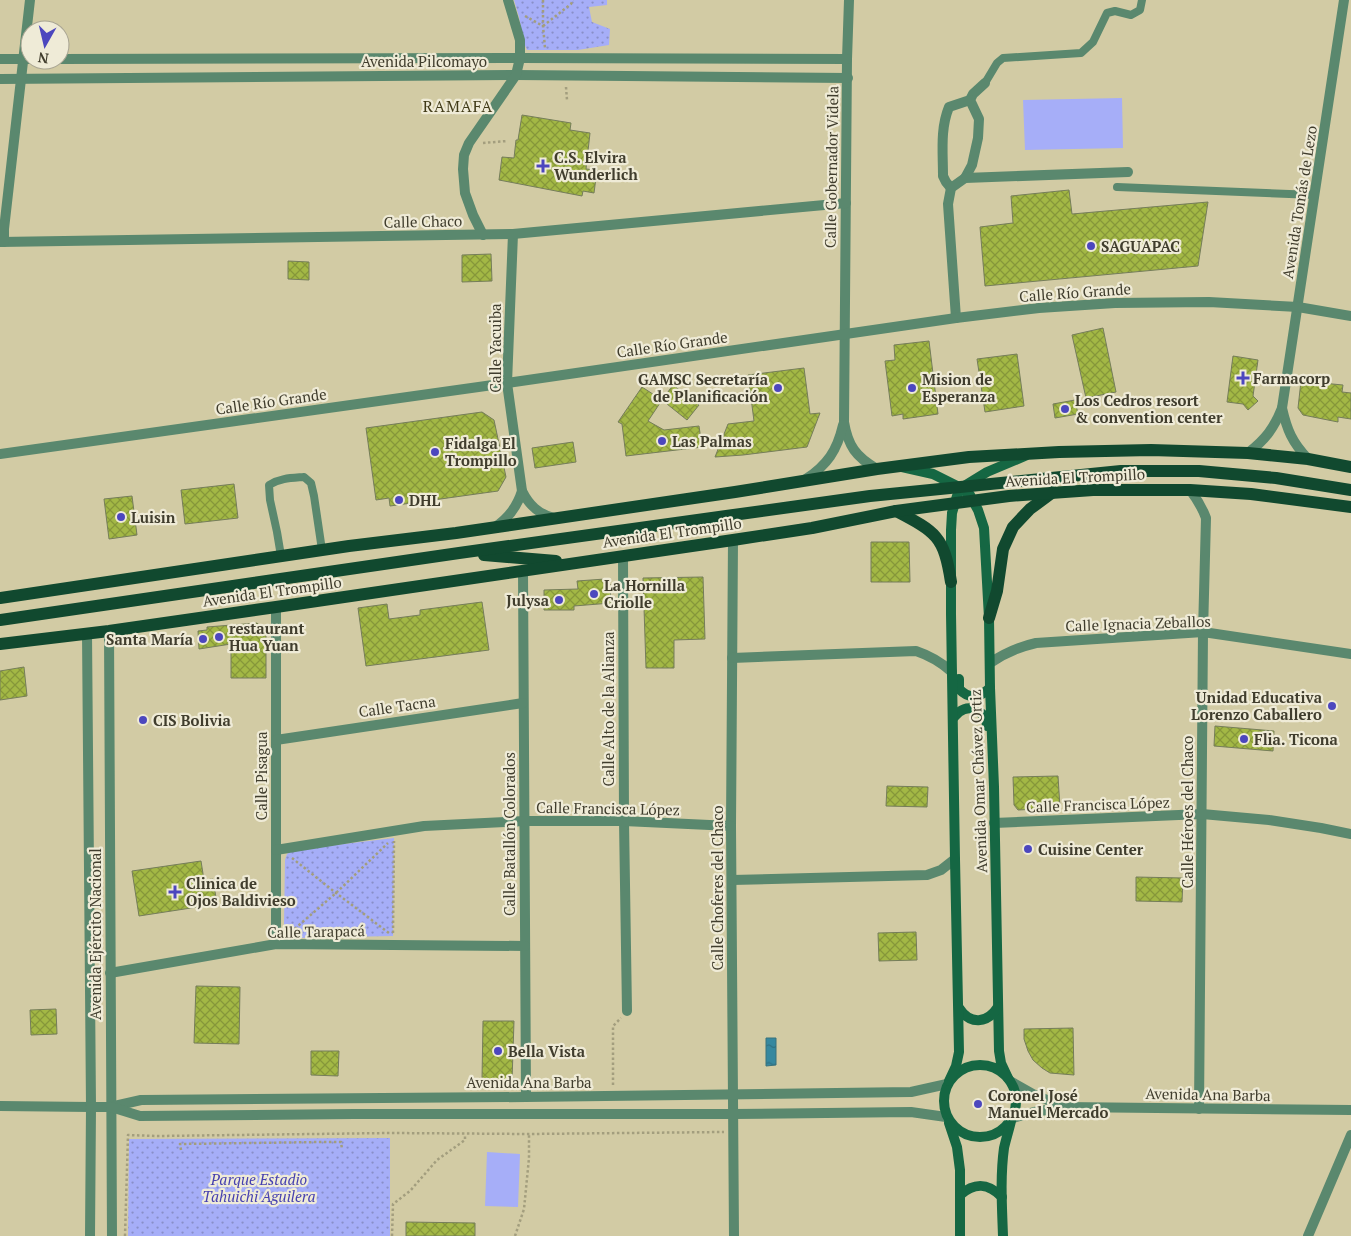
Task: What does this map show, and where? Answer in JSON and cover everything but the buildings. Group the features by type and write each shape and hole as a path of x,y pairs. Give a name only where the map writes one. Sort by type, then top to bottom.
{"main road":[{"name":"Avenida El Trompillo","path":"0,598 322,550 456,533 877,469 969,458 1059,452 1151,450 1248,453 1308,459 1351,467"},
{"path":"961,488 987,472 1030,454"},
{"name":"Avenida Omar Chávez Ortiz","path":"900,466 932,474 961,488 970,495 978,510 984,528 990,618 999,1051 1001,1063 1009,1079"},
{"name":"Avenida El Trompillo","path":"0,620 459,553 870,496 1121,471 1199,470 1276,478 1351,490"},
{"path":"990,618 1004,549 1013,527 1030,509 1080,475"},
{"name":"Avenida Omar Chávez Ortiz","path":"948,1083 956,1066 959,1052 951,530 954,503 961,488"},
{"name":"Avenida El Trompillo","path":"0,644 108,631 733,540 812,528 896,511 1053,492 1190,490 1251,494 1351,507"},
{"path":"896,511 933,532 942,544 948,559 951,582"},
{"path":"459,553 576,562"},
{"path":"952,624 957,636 959,689 965,695 974,697 983,694 990,688"},
{"path":"953,718 958,712 974,709 982,712 987,719 989,764 994,786"},
{"path":"959,1008 968,1018 982,1020 989,1018 998,1007"},
{"path":"960,1236 960,1170 957,1147 943,1100 948,1083 956,1073 966,1067 977,1064 989,1065 1000,1070 1009,1079 1016,1099 1016,1109 1004,1147 1003,1236"},
{"path":"947,1118 956,1129 967,1135 979,1137 992,1136 1003,1129 1012,1119"},
{"path":"960,1195 974,1186 982,1186 989,1187 1002,1197"}],"street":[{"path":"29,20 30,0"},
{"path":"483,235 465,193 464,155 468,146 516,75 520,58 520,40 508,0"},
{"name":"Calle Gobernador Videla","path":"844,422 849,0"},
{"name":"Avenida Tomás de Lezo","path":"1248,453 1269,434 1282,408 1344,0"},
{"path":"0,59 20,59"},
{"name":"Avenida Pilcomayo","path":"70,59 847,59"},
{"path":"2,242 24,70"},
{"name":"Avenida Pilcomayo","path":"0,79 516,75 848,78"},
{"path":"951,188 943,176 942,130 944,119 949,107 970,100 973,94 986,83"},
{"path":"956,318 948,204 951,188 965,178 972,165 978,138 979,119 970,100"},
{"path":"965,178 1128,172"},
{"name":"Calle Chaco","path":"2,242 513,234 846,203"},
{"name":"Calle Yacuiba","path":"513,234 507,383 522,491 526,499 538,512 555,518"},
{"name":"Calle Río Grande","path":"0,454 956,318 1039,308 1115,303 1209,302 1298,307 1351,316"},
{"name":"Avenida Tomás de Lezo","path":"1282,408 1290,436 1308,459"},
{"path":"844,422 847,437 854,450 864,461 877,469"},
{"path":"803,481 818,471 831,457 840,440 844,422"},
{"name":"Calle Héroes del Chaco","path":"1190,490 1198,500 1206,518 1203,632 1199,1109"},
{"path":"494,527 515,509 522,491"},
{"name":"Calle Choferes del Chaco","path":"733,540 731,826 734,1236"},
{"name":"Calle Alto de la Alianza","path":"623,556 627,1011"},
{"name":"Calle Batallón Colorados","path":"523,571 526,1098"},
{"name":"Calle Pisagua","path":"276,607 276,944"},
{"name":"Avenida Ejército Nacional","path":"108,631 112,1236"},
{"name":"Calle Ignacia Zeballos","path":"990,663 1020,646 1036,643 1203,632 1351,654"},
{"name":"Avenida Ejército Nacional","path":"88,633 90,1236"},
{"path":"732,658 916,651 929,655 952,672"},
{"name":"Calle Tacna","path":"276,740 523,703"},
{"name":"Calle Francisca López","path":"994,823 1202,814 1269,820 1351,834"},
{"name":"Calle Francisca López","path":"276,850 424,826 525,821 624,821 731,826"},
{"path":"732,880 927,875 942,870 955,859"},
{"name":"Calle Tarapacá","path":"110,973 276,944 525,946"},
{"name":"Avenida Ana Barba","path":"1009,1079 1034,1094 1065,1107"},
{"name":"Avenida Ana Barba","path":"0,1106 110,1107 141,1100 526,1098 911,1092 948,1083"},
{"path":"354,1114 355,1098"},
{"path":"509,1098 509,1114"},
{"name":"Avenida Ana Barba","path":"110,1107 140,1116 911,1112 947,1118"},
{"name":"Avenida Ana Barba","path":"1012,1119 1034,1112 1065,1107 1351,1110"},
{"path":"1308,1236 1351,1135"}],"lane":[{"path":"986,83 997,63 1003,58 1080,53 1093,42 1107,14 1115,11 1131,15 1140,10 1142,0"},
{"path":"1117,187 1315,195"},
{"path":"281,556 270,500 269,485 284,479 304,477 311,483 322,550"}],"path":[{"path":"543,0 544,58"},
{"path":"543,26 573,0"},
{"path":"524,16 543,26"},
{"path":"468,146 506,141"},
{"path":"276,944 336,893 394,838 392,936 336,893 287,854"},
{"path":"613,1096 613,1026 627,1011"},
{"path":"125,1236 128,1135 728,1132"},
{"path":"321,1134 322,1142"},
{"path":"392,1236 394,1204 410,1191 437,1160 465,1140 465,1134"},
{"path":"515,1236 524,1208 529,1134"},
{"path":"195,1136 196,1144"},
{"path":"181,1150 180,1144 322,1142 341,1142 342,1149"}],"green space":[{"path":"514,0 607,0 607,5 589,7 592,22 610,29 609,45 578,50 527,50"},
{"path":"1122,98 1123,148 1025,150 1023,100"},
{"path":"394,838 393,936 298,938 288,935 284,925 285,860 287,854 293,850"},
{"name":"Parque Estadio Tahuichi Aguilera","path":"390,1138 390,1236 128,1236 129,1139"},
{"path":"487,1152 520,1154 518,1207 485,1206"}],"water":[{"path":"766,1038 776,1038 776,1065 766,1066"}],"place":[{"name":"C.S. Elvira Wunderlich","path":"543,166"},
{"name":"SAGUAPAC","path":"1091,246"},
{"name":"Farmacorp","path":"1243,378"},
{"name":"GAMSC Secretaría de Planificación","path":"778,388"},
{"name":"Mision de Esperanza","path":"912,388"},
{"name":"Los Cedros resort & convention center","path":"1065,409"},
{"name":"Las Palmas","path":"662,441"},
{"name":"Fidalga El Trompillo","path":"435,452"},
{"name":"DHL","path":"399,500"},
{"name":"Luisin","path":"121,517"},
{"name":"La Hornilla Criolle","path":"594,594"},
{"name":"Julysa","path":"559,600"},
{"name":"restaurant Hua Yuan","path":"219,637"},
{"name":"Santa María","path":"203,639"},
{"name":"Unidad Educativa Lorenzo Caballero","path":"1332,706"},
{"name":"CIS Bolivia","path":"143,720"},
{"name":"Flia. Ticona","path":"1244,739"},
{"name":"Cuisine Center","path":"1028,849"},
{"name":"Clinica de Ojos Baldivieso","path":"175,892"},
{"name":"Bella Vista","path":"498,1051"},
{"name":"Coronel José Manuel Mercado","path":"978,1104"}],"district":[{"name":"RAMAFA","path":"458,106"}]}
